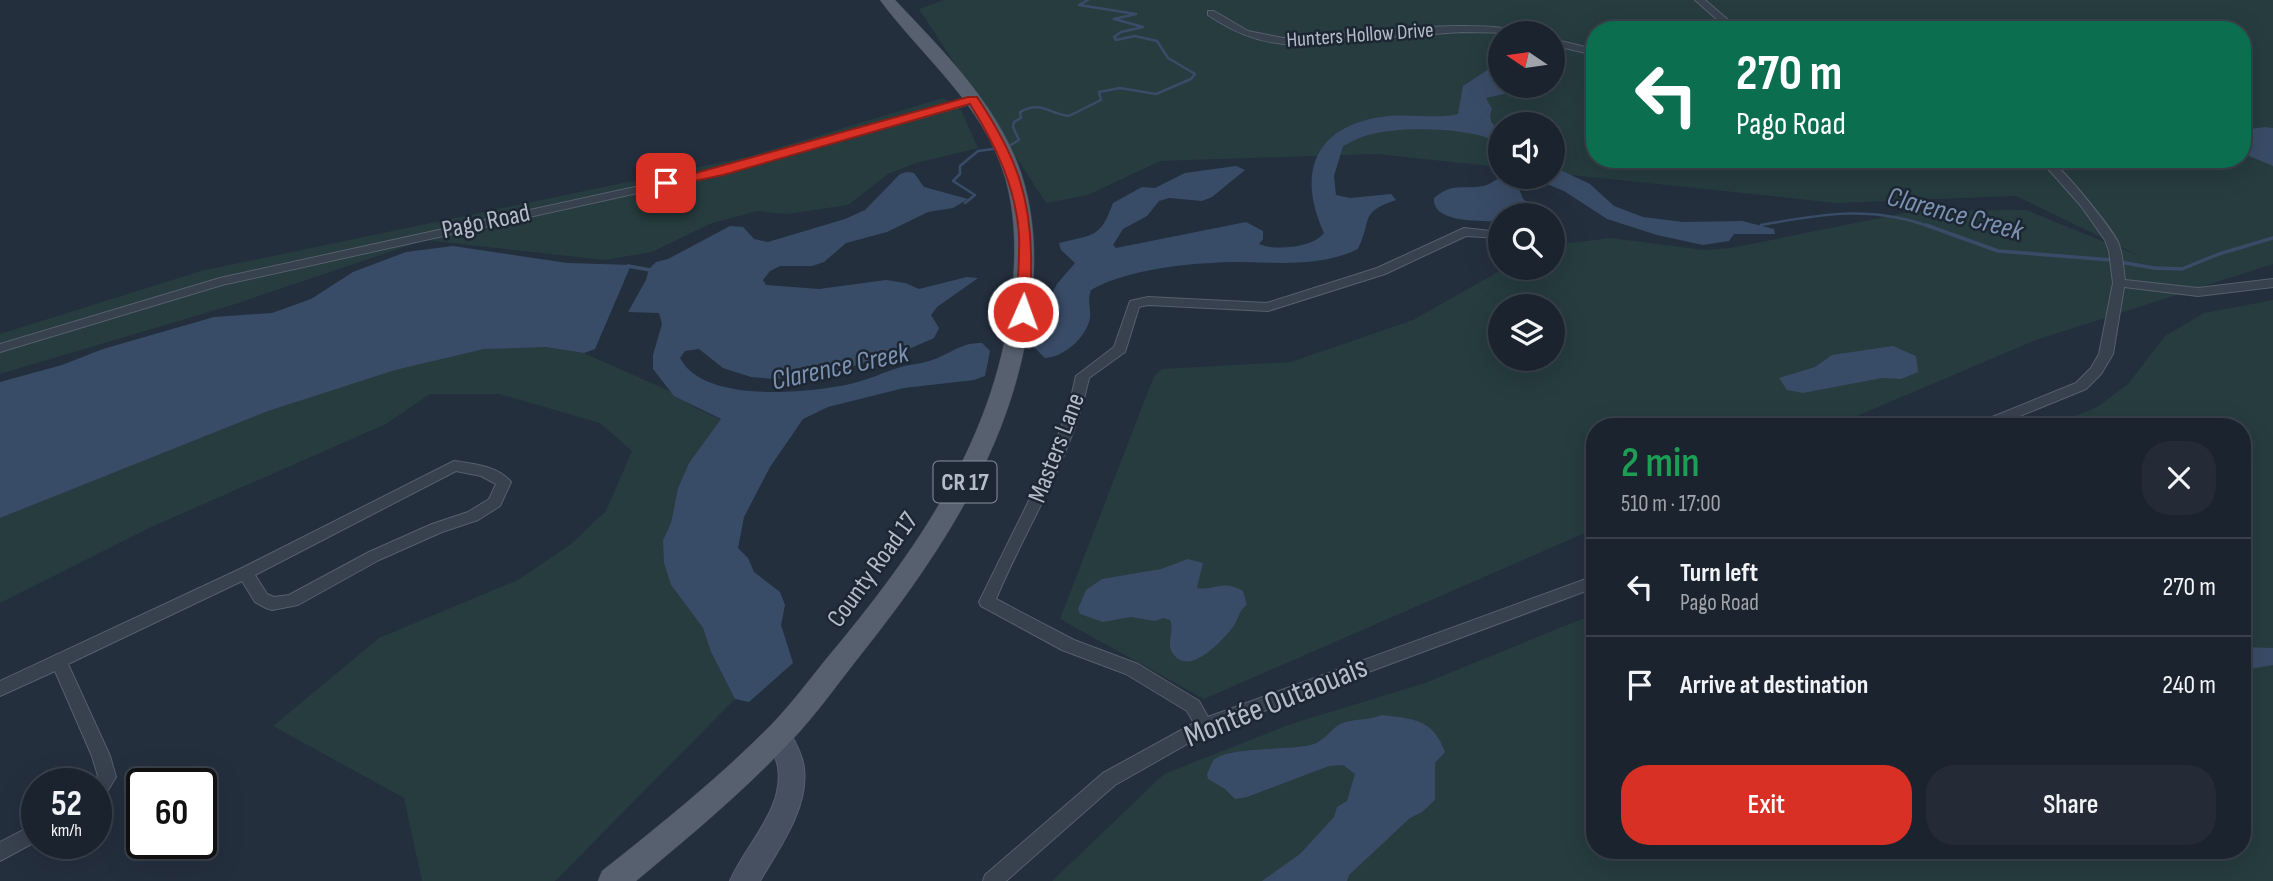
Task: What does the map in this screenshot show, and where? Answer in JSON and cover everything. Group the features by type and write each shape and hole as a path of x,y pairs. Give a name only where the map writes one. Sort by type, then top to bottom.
{"main road":[{"name":"County Road 17","path":"613,881 779,736 868,628 939,529 986,441 1004,397 1023,312 1025,234 1009,165 995,135 972,100 938,55 887,0"},
{"path":"744,881 779,821 790,791 792,768 779,736"}],"street":[{"path":"1700,0 1724,21"},
{"name":"Hunters Hollow Drive","path":"1211,13 1244,34 1262,40 1283,41 1462,29 1488,31"},
{"path":"1565,45 1586,50"},
{"name":"Pago Road","path":"0,348 220,282 719,172 972,100"},
{"path":"2002,418 2081,386 2096,371 2106,354 2119,277 2115,251 2111,240 2085,204 2053,168"},
{"name":"Masters Lane","path":"1204,726 1193,706 1132,669 1068,645 987,601 1043,491 1079,400 1083,376 1120,349 1134,304 1147,301 1268,307 1381,271 1464,232 1488,234"},
{"path":"2119,277 2198,292 2273,283"},
{"path":"0,688 245,573 454,466 484,471 504,482 495,502 473,516 437,528 374,556 292,601 272,604 261,598 245,573"},
{"name":"Montée Outaouais","path":"992,881 1109,779 1204,726 1586,585"},
{"path":"58,662 104,768"},
{"path":"0,852 21,840"}],"green space":[{"path":"944,0 2273,0 2273,264 2036,340 1852,418 1586,418 1586,532 1204,699 1060,619 1154,376 1162,369 1291,362 1413,320 1488,278 1488,280 1565,280 1565,243 1611,238 1704,250 1731,248 1915,211 2026,210 2142,257 2016,196 1836,203 1565,174 1565,112 1488,112 1488,166 1376,154 1160,161 1088,195 1046,203 919,9"},
{"path":"943,98 961,110 978,148 916,163 888,174 848,205 787,214 758,211 712,223 652,252 604,260 425,240 229,306 0,374 0,334 201,271 747,157"},
{"path":"2273,300 2273,881 1052,881 1164,774 1291,724 1425,683 1586,617 1586,859 2251,859 2251,418 2070,418 2097,407 2128,384 2165,336 2204,313"},
{"path":"545,347 584,353 674,393 694,407 721,420 689,463 678,488 671,523 663,540 671,585 703,628 711,652 735,699 555,881 422,881 404,798 273,726 379,638 518,580 571,544 606,511 632,451 600,423 499,394 430,394 386,424 149,528 0,603 0,518 177,445 357,380 481,349"}],"water":[{"path":"1488,70 1486,98 1492,109 1488,112 1488,138 1454,131 1416,129 1368,135 1343,146 1334,176 1336,195 1350,198 1391,194 1396,200 1371,213 1358,249 1328,259 1312,261 1197,264 1159,268 1122,277 1091,290 1088,325 1079,339 1067,350 1045,358 1034,347 1045,306 1057,284 1075,263 1061,250 1059,243 1094,233 1104,223 1113,203 1142,187 1155,188 1185,173 1236,166 1245,170 1212,197 1202,201 1169,198 1159,201 1147,216 1123,229 1113,245 1116,248 1246,222 1263,231 1263,239 1259,244 1283,248 1303,245 1324,233 1312,189 1313,170 1329,139 1344,128 1364,120 1389,116 1458,114 1463,86"},
{"path":"2273,128 2273,166 2251,157 2251,129"},
{"path":"1565,172 1590,184 1614,206 1643,217 1683,222 1742,221 1774,229 1775,234 1734,234 1729,241 1703,245 1657,235 1607,219 1559,189 1565,189"},
{"path":"914,173 924,187 968,199 953,208 928,212 887,232 846,243 824,262 812,266 780,266 770,271 763,280 766,285 819,289 886,280 905,283 919,289 967,277 978,278 937,307 931,315 939,328 934,338 902,352 843,369 775,379 751,377 723,368 699,349 685,351 680,358 692,373 710,383 733,389 784,392 857,382 938,358 968,344 982,343 990,351 985,376 974,380 904,388 828,407 803,419 770,467 744,517 738,548 748,558 754,572 780,592 785,605 781,625 793,663 749,702 735,699 711,652 703,628 671,585 664,563 663,540 671,523 678,488 689,463 721,419 674,396 653,369 653,355 662,324 659,313 628,312 646,280 649,269 656,262 668,259 730,226 743,227 754,239 768,242 845,219 865,210 900,174"},
{"path":"1488,184 1488,189 1519,189 1523,199 1529,203 1488,203 1488,221 1449,216 1436,206 1434,198 1447,190"},
{"path":"453,246 568,263 631,265 595,349 584,353 545,347 484,349 395,370 268,411 0,518 0,382 214,317 272,313 311,299 353,272 406,252"},
{"path":"1893,346 1916,356 1918,372 1901,379 1882,378 1803,393 1787,390 1779,378 1815,367 1832,355"},
{"path":"1188,559 1203,563 1197,588 1235,588 1243,591 1247,605 1221,641 1195,660 1179,659 1172,652 1170,620 1163,618 1155,621 1131,617 1103,622 1080,614 1078,609 1086,590 1102,579 1161,569"},
{"path":"2251,647 2273,648 2273,665 2251,669"},
{"path":"1382,715 1421,723 1435,733 1440,741 1445,752 1435,763 1435,800 1422,812 1410,818 1349,875 1347,881 1262,881 1300,854 1334,817 1337,807 1347,801 1355,774 1343,765 1329,766 1235,799 1208,779 1207,774 1213,761 1233,753 1314,744 1340,724"}],"waterway":[{"path":"1009,146 1019,140 1013,127 1014,122 1021,118 1020,112 1027,109 1039,107 1069,116 1101,100 1099,92 1120,88 1156,94 1191,79 1195,74 1168,58 1157,41 1135,36 1116,40 1114,37 1121,32 1143,27 1114,19 1136,14 1079,5 1088,0"},
{"path":"965,203 975,195 953,181 960,174 960,166 978,151 993,149"},
{"name":"Clarence Creek","path":"1761,225 1826,215 1867,214 1909,220 1931,227"},
{"name":"Clarence Creek","path":"1926,225 1998,251 2112,260"},
{"name":"Clarence Creek","path":"2120,262 2154,268 2182,269 2219,254 2273,238"},
{"name":"Clarence Creek","path":"628,266 650,270"}],"route":[{"path":"666,183 719,172 950,104 972,100 995,135 1009,165 1019,199 1025,234 1023,312"}]}
